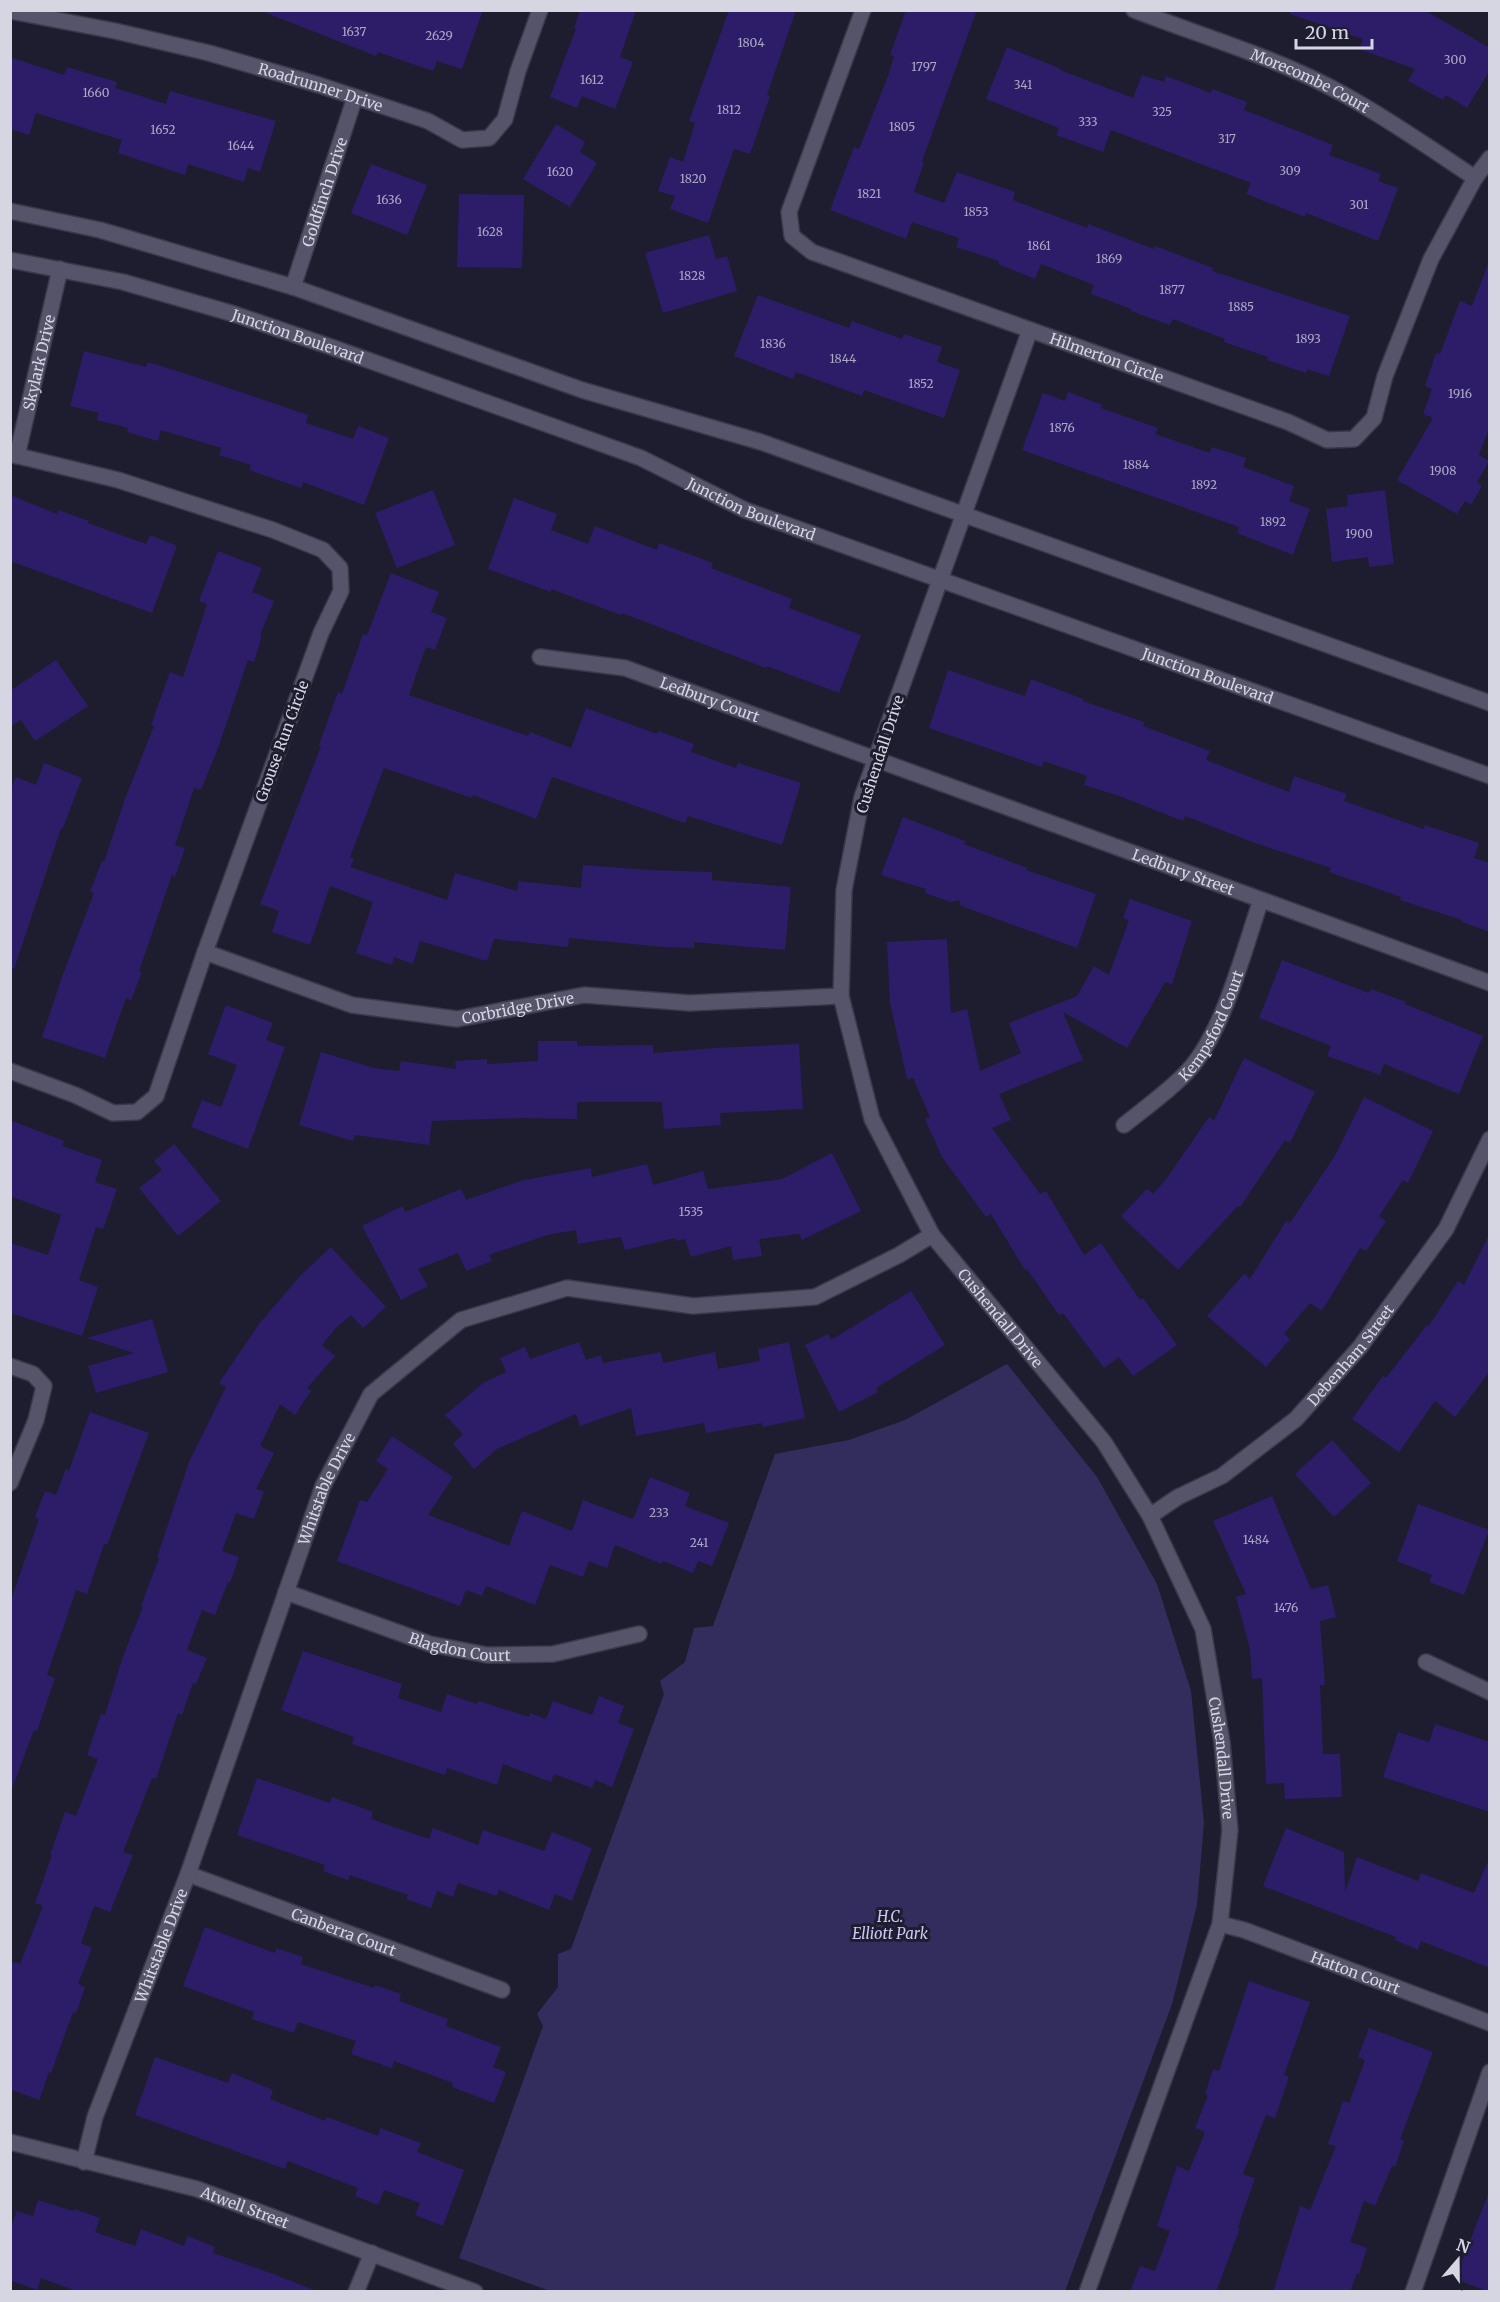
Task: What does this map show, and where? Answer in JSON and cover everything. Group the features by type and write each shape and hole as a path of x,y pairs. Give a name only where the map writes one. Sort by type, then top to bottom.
{"street":[{"name":"Roadrunner Drive","path":"10,10 209,53 428,121 462,140 489,138 505,119 518,71 540,10"},
{"name":"Hilmerton Circle","path":"863,10 789,212 792,236 812,252 1288,422 1328,440 1354,439 1374,418 1385,376 1431,259 1475,178 1490,158"},
{"name":"Morecombe Court","path":"1134,10 1284,66 1342,93 1475,178"},
{"name":"Goldfinch Drive","path":"293,287 355,97"},
{"path":"10,211 100,230 293,287 582,390 761,442 1490,704"},
{"name":"Junction Boulevard","path":"10,260 123,282 234,314 523,414 641,458 745,510 1490,776"},
{"name":"Skylark Drive","path":"14,455 60,269"},
{"name":"Cushendall Drive","path":"1030,330 862,797 844,891 841,996 872,1119 932,1235 1104,1442 1150,1516 1203,1629 1222,1742 1230,1830 1220,1924 1087,2292"},
{"name":"Grouse Run Circle","path":"10,1071 75,1095 112,1113 137,1112 156,1096 205,952 321,633 341,591 340,568 323,550 273,530 118,480 14,455"},
{"name":"Ledbury Court","path":"540,657 625,668 875,760"},
{"name":"Ledbury Street","path":"875,760 1490,983"},
{"name":"Kempsford Court","path":"1124,1125 1187,1072 1209,1044 1223,1011 1261,900"},
{"name":"Corbridge Drive","path":"205,952 352,1005 457,1019 584,995 690,1003 841,996"},
{"name":"Debenham Street","path":"1150,1516 1178,1497 1222,1476 1296,1419 1360,1347 1446,1229 1490,1139"},
{"name":"Whitstable Drive","path":"84,2162 95,2117 188,1874 323,1486 371,1394 461,1320 567,1287 693,1306 815,1297 899,1255 932,1235"},
{"path":"10,1366 33,1374 44,1386 41,1404 10,1483"},
{"name":"Blagdon Court","path":"286,1592 430,1644 487,1654 553,1654 639,1634"},
{"path":"1426,1662 1490,1692"},
{"name":"Canberra Court","path":"188,1874 502,1990"},
{"name":"Hatton Court","path":"1220,1924 1244,1930 1490,2023"},
{"path":"1413,2292 1490,2072"},
{"name":"Atwell Street","path":"10,2142 198,2190 475,2292"},
{"path":"356,2292 372,2253"}],"green space":[{"name":"H.C. Elliott Park","path":"1007,1364 1097,1477 1157,1584 1191,1691 1204,1823 1197,1905 1172,2004 1065,2291 550,2291 459,2258 543,2026 537,2014 558,1987 558,1954 571,1949 664,1694 660,1681 685,1662 694,1628 713,1626 775,1454 849,1440 905,1420"}],"building":[{"path":"264,10 483,10 462,69 437,61 433,71 378,52 376,56 264,12"},
{"path":"580,10 636,10 620,57 633,62 615,109 582,96 577,108 550,97 576,29 574,28"},
{"path":"729,10 796,10 750,154 734,149 708,223 670,209 675,196 658,191 670,157 683,162 695,123 689,121"},
{"path":"906,10 977,10 922,161 924,162 914,192 944,203 957,172 1015,192 1013,200 1087,228 1088,224 1154,249 1155,246 1213,268 1212,271 1350,316 1329,376 1307,369 1306,373 1267,360 1268,357 1224,342 1225,339 1173,319 1170,325 1131,311 1131,309 1091,294 1094,285 1041,264 1035,279 998,264 999,261 956,247 959,238 912,222 906,239 830,210 854,147 859,149 888,76 894,56 890,55"},
{"path":"1290,10 1424,10 1490,48 1490,70 1467,108 1446,95 1443,100 1408,81 1415,69 1359,49 1363,39 1290,14"},
{"path":"1007,47 1133,98 1142,75 1164,82 1166,76 1211,93 1212,89 1247,102 1244,110 1333,145 1329,155 1381,174 1378,181 1398,188 1378,241 1306,213 1305,217 1246,194 1251,183 1111,130 1103,152 1056,135 1059,128 986,99"},
{"path":"10,57 64,75 67,67 117,82 115,88 166,104 170,91 276,121 260,172 248,168 244,182 188,164 185,175 118,153 122,140 36,113 29,135 10,129"},
{"path":"556,124 585,142 580,152 597,163 570,207 523,179"},
{"path":"371,164 427,185 407,235 351,213"},
{"path":"459,194 524,195 522,268 457,267"},
{"path":"709,235 716,259 727,256 737,291 663,313 645,253"},
{"path":"1488,264 1490,265 1490,426 1479,455 1489,461 1477,482 1482,486 1471,505 1465,501 1457,514 1397,480 1433,418 1423,414 1432,389 1425,386 1436,353 1440,354 1460,301 1472,306"},
{"path":"758,295 849,328 852,321 902,339 904,334 942,347 937,362 960,370 944,418 864,390 862,396 796,372 793,379 734,356"},
{"path":"84,351 146,367 148,362 202,379 308,415 306,423 353,439 358,426 389,438 364,505 303,482 301,488 249,470 251,465 219,455 222,448 161,430 158,441 127,432 128,428 97,420 99,413 70,406"},
{"path":"1068,392 1102,405 1101,408 1158,428 1155,434 1210,453 1212,447 1246,458 1243,467 1294,486 1289,501 1310,509 1293,555 1237,533 1239,527 1022,450 1043,393 1065,401"},
{"path":"433,490 455,545 397,568 375,513"},
{"path":"1385,490 1394,564 1369,567 1368,557 1332,562 1326,509 1348,506 1347,495"},
{"path":"10,495 57,514 58,510 89,521 88,523 146,544 150,535 177,546 152,613 10,561"},
{"path":"514,498 557,514 551,530 588,544 595,526 657,550 659,543 713,563 711,568 792,599 789,608 861,635 839,693 622,613 621,615 488,569"},
{"path":"218,551 262,568 252,592 274,601 260,635 262,636 254,662 248,660 201,790 194,788 175,845 185,848 175,877 172,875 139,971 142,972 131,1000 126,998 105,1058 42,1037 94,893 90,892 102,861 104,862 125,799 154,726 151,725 170,672 183,677 207,604 199,601"},
{"path":"391,573 439,592 431,612 447,618 435,650 426,647 409,695 528,736 530,732 571,748 586,708 657,734 658,731 694,744 691,752 736,768 738,763 801,783 782,845 688,816 685,823 552,777 536,819 473,795 472,798 384,768 350,857 354,859 350,867 447,900 455,873 517,891 518,881 581,888 583,865 712,872 712,880 791,887 785,950 694,942 694,948 664,947 569,938 568,947 494,939 487,961 420,941 413,964 394,957 392,965 356,953 373,902 330,886 310,945 272,932 279,911 260,904 321,746 319,745 338,692 342,694 363,634 367,635"},
{"path":"56,660 88,706 35,741 21,720 10,727 10,691"},
{"path":"948,670 1025,696 1031,679 1083,699 1083,701 1144,722 1143,726 1210,751 1206,760 1289,792 1294,776 1347,794 1344,801 1424,829 1425,825 1479,843 1474,858 1490,863 1490,932 1329,872 1331,868 1255,843 1185,816 1183,821 1084,785 1087,776 1044,761 1042,767 929,728"},
{"path":"44,763 82,778 63,828 61,828 14,969 10,968 10,791 16,777 36,785"},
{"path":"903,817 965,841 964,844 1027,868 1026,870 1096,894 1077,948 961,906 959,900 951,902 925,893 926,889 881,875"},
{"path":"1130,899 1192,921 1172,984 1165,982 1127,1048 1063,1012 1083,1060 999,1094 1011,1120 992,1128 1040,1194 1046,1191 1084,1255 1101,1243 1140,1300 1143,1298 1177,1345 1133,1376 1119,1357 1104,1368 1063,1313 1059,1315 1027,1269 1025,1270 991,1214 986,1217 942,1157 925,1119 930,1117 913,1078 907,1079 890,1003 887,942 947,939 951,1013 967,1009 980,1071 1021,1053 1009,1023 1077,996 1094,966 1109,975 1129,920 1123,918"},
{"path":"1282,960 1369,993 1371,989 1406,1002 1405,1004 1483,1036 1459,1094 1384,1064 1380,1075 1327,1056 1331,1046 1259,1018"},
{"path":"226,1005 273,1023 266,1040 285,1047 248,1149 191,1127 202,1100 221,1107 237,1065 208,1054"},
{"path":"538,1041 577,1041 577,1046 653,1045 653,1053 799,1044 803,1109 720,1113 721,1125 664,1129 662,1102 577,1102 577,1119 432,1121 429,1145 355,1135 353,1141 299,1125 321,1052 374,1068 399,1071 401,1061 456,1069 455,1061 487,1059 487,1064 538,1061"},
{"path":"1244,1058 1315,1092 1290,1143 1285,1140 1240,1207 1238,1206 1178,1270 1121,1216 1147,1189 1153,1194 1167,1178 1209,1117 1214,1121"},
{"path":"1364,1097 1433,1131 1408,1183 1403,1180 1379,1216 1386,1221 1366,1251 1360,1248 1322,1311 1310,1303 1284,1334 1290,1339 1266,1367 1207,1316 1244,1274 1250,1279 1286,1221 1290,1223 1336,1154"},
{"path":"10,1120 64,1141 62,1146 102,1160 95,1182 117,1189 103,1229 96,1227 79,1280 98,1287 82,1336 10,1313 10,1243 48,1255 61,1215 10,1196"},
{"path":"174,1144 221,1201 178,1236 139,1188 162,1170 154,1161"},
{"path":"832,1153 861,1211 802,1240 799,1234 759,1239 762,1256 733,1260 731,1246 691,1257 685,1239 676,1241 675,1238 625,1250 621,1237 578,1244 576,1230 547,1235 489,1255 492,1261 466,1271 458,1253 418,1269 428,1286 401,1300 362,1226 402,1206 405,1212 461,1189 466,1200 524,1180 591,1168 592,1177 647,1164 653,1185 703,1171 708,1189 782,1179"},
{"path":"1490,1233 1490,1371 1455,1417 1435,1401 1399,1452 1352,1419 1383,1376 1386,1378 1427,1325 1429,1326 1458,1281 1464,1285"},
{"path":"331,1247 386,1307 363,1328 351,1315 336,1328 322,1345 335,1356 307,1388 311,1391 295,1415 280,1404 260,1446 274,1453 256,1489 264,1491 254,1519 236,1513 222,1551 239,1557 230,1583 228,1582 215,1615 202,1610 187,1650 207,1658 196,1684 193,1683 182,1715 178,1713 156,1779 152,1778 123,1852 133,1855 110,1912 94,1906 81,1943 92,1948 78,1984 85,1987 39,2100 10,2089 10,1961 20,1964 43,1906 35,1903 65,1812 76,1816 98,1759 87,1755 101,1714 105,1715 123,1656 143,1607 141,1606 159,1558 157,1557 189,1462 226,1387 219,1383 259,1324 300,1276"},
{"path":"911,1291 945,1345 876,1388 878,1392 839,1412 805,1345 828,1334 831,1340"},
{"path":"152,1319 168,1372 96,1393 88,1366 134,1353 87,1338"},
{"path":"579,1342 586,1360 601,1355 603,1363 661,1352 663,1363 715,1352 718,1369 760,1361 758,1349 789,1342 805,1418 763,1427 762,1423 706,1433 704,1423 636,1436 631,1408 580,1426 576,1414 497,1449 474,1469 453,1444 463,1434 445,1415 483,1383 506,1372 500,1358 525,1347 530,1359"},
{"path":"90,1412 149,1433 107,1545 104,1544 87,1594 76,1590 47,1675 55,1678 37,1731 34,1730 13,1786 10,1785 10,1603 39,1519 35,1517 45,1491 56,1495 66,1469 69,1471"},
{"path":"392,1436 453,1477 428,1515 509,1546 522,1511 572,1531 583,1500 633,1519 650,1477 690,1493 685,1506 729,1523 712,1566 698,1561 693,1573 663,1561 662,1564 615,1545 607,1568 589,1561 583,1577 550,1565 535,1605 486,1586 482,1596 466,1590 460,1606 337,1561 360,1500 367,1502 388,1469 376,1461"},
{"path":"1332,1440 1371,1483 1334,1517 1295,1474"},
{"path":"1272,1496 1311,1589 1328,1585 1336,1617 1320,1621 1325,1685 1320,1685 1323,1754 1340,1754 1342,1797 1285,1799 1284,1783 1266,1784 1262,1678 1252,1679 1250,1649 1236,1597 1246,1594 1213,1521"},
{"path":"1418,1504 1489,1530 1464,1595 1429,1582 1432,1575 1397,1561"},
{"path":"303,1651 402,1684 398,1698 441,1712 447,1694 477,1704 479,1701 529,1717 530,1713 546,1719 553,1701 592,1715 599,1696 624,1706 618,1723 634,1729 612,1787 595,1780 592,1788 554,1774 551,1782 503,1764 497,1785 447,1768 445,1775 352,1744 354,1737 281,1710"},
{"path":"1435,1724 1490,1742 1490,1812 1383,1777 1398,1732 1429,1742"},
{"path":"257,1778 330,1803 332,1797 373,1812 371,1819 429,1839 433,1828 478,1845 483,1830 544,1851 552,1832 592,1848 572,1901 555,1894 549,1910 499,1890 497,1896 458,1883 453,1897 437,1891 431,1908 406,1899 408,1895 350,1875 348,1880 323,1871 325,1865 237,1835"},
{"path":"1286,1828 1344,1852 1345,1892 1357,1857 1418,1881 1421,1873 1474,1893 1490,1857 1490,1968 1421,1941 1418,1950 1395,1940 1396,1937 1263,1886"},
{"path":"205,1927 275,1953 276,1948 303,1957 301,1964 374,1988 375,1985 401,1994 399,2001 448,2019 446,2026 501,2047 493,2067 506,2072 494,2103 452,2087 453,2083 394,2061 392,2068 351,2054 356,2041 298,2022 294,2033 252,2019 254,2012 183,1986"},
{"path":"1249,1981 1310,2002 1284,2075 1289,2077 1275,2118 1266,2115 1243,2174 1255,2178 1238,2227 1240,2228 1216,2292 1130,2292 1140,2266 1155,2271 1170,2231 1157,2226 1177,2166 1189,2171 1205,2132 1195,2128 1208,2095 1205,2094 1213,2069 1219,2071"},
{"path":"1369,2028 1433,2052 1400,2139 1404,2141 1395,2167 1392,2166 1375,2206 1364,2201 1350,2242 1367,2248 1359,2274 1357,2273 1350,2292 1273,2292 1300,2206 1310,2210 1336,2146 1328,2144 1343,2101 1349,2103 1365,2060 1358,2057"},
{"path":"155,2057 228,2083 232,2073 273,2090 270,2099 325,2121 327,2117 378,2136 380,2128 421,2143 417,2152 464,2170 443,2226 415,2215 420,2203 384,2190 378,2205 355,2196 358,2188 288,2161 285,2169 135,2115"},
{"path":"1488,2195 1490,2195 1490,2292 1455,2279"},
{"path":"38,2200 100,2218 95,2232 135,2246 141,2229 184,2246 188,2236 215,2247 213,2253 273,2274 314,2290 314,2292 79,2292 41,2278 37,2290 10,2280 10,2229 17,2211 33,2216"}]}
